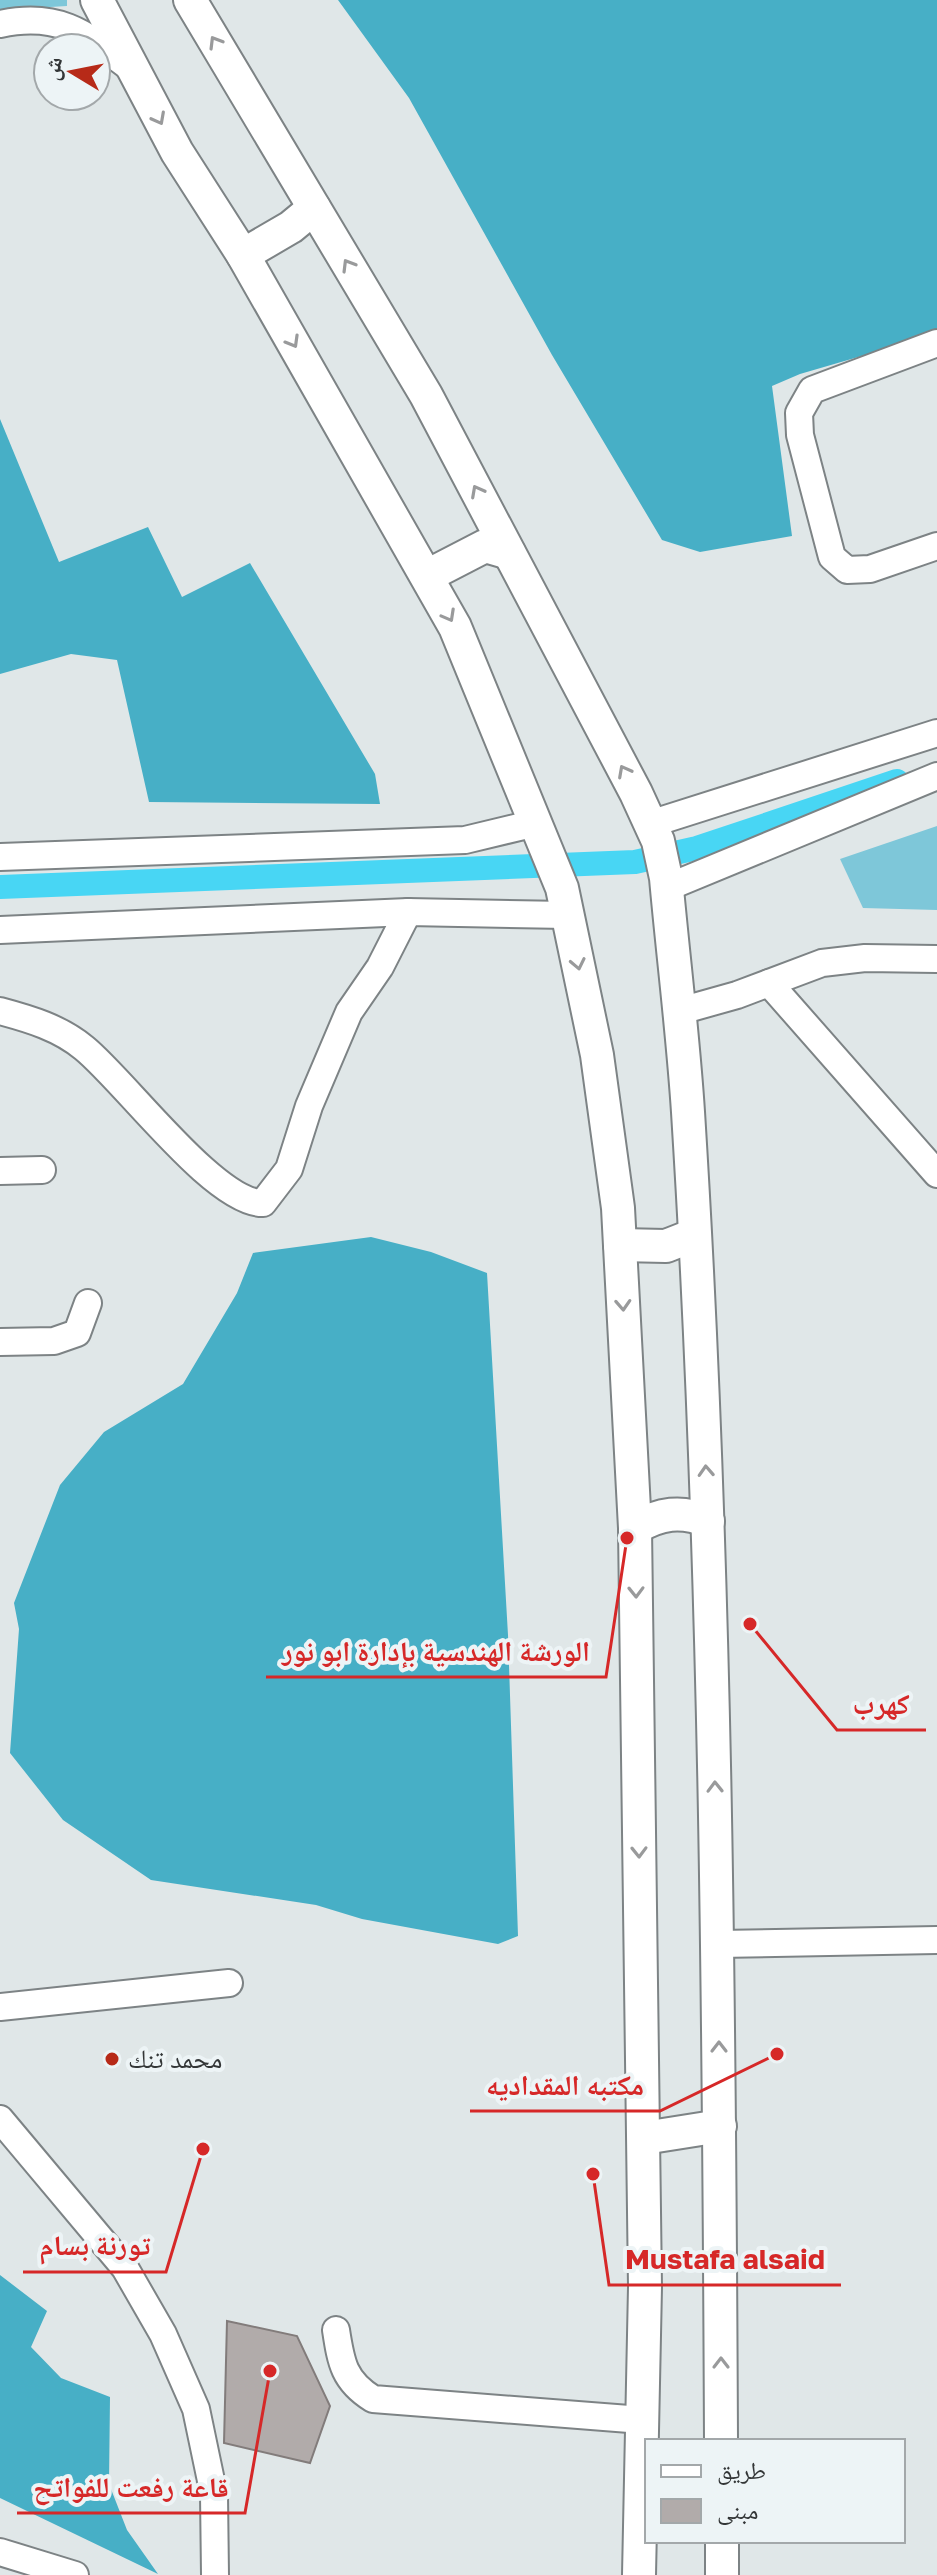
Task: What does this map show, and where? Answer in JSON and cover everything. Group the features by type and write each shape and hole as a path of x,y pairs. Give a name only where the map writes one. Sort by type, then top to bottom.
{"main road":[{"path":"97,0 177,152 243,255 455,627 542,836 565,901 597,1055 620,1245 635,1528 644,2138 639,2575"},
{"path":"190,0 426,395 654,833 666,883 680,1011 708,1521 718,1944 721,2439"},
{"path":"243,255 291,227 314,208"},
{"path":"427,576 485,546 509,553"},
{"path":"620,1245 666,1246 694,1235"},
{"path":"635,1528 663,1515 679,1513 708,1521"},
{"path":"644,2138 720,2126"},
{"path":"722,2543 722,2575"}],"street":[{"path":"0,24 29,19 72,27 133,70"},
{"path":"937,343 812,390 799,413 800,435 832,557 847,570 870,569 937,546"},
{"path":"654,833 937,733"},
{"path":"666,883 937,776"},
{"path":"0,857 542,836"},
{"path":"0,930 408,912 565,901"},
{"path":"0,1011 50,1026 84,1048 191,1158 250,1203 263,1203 289,1169 309,1106 349,1012 380,967 408,912"},
{"path":"680,1011 822,963 865,958 937,959"},
{"path":"769,983 937,1174"},
{"path":"0,1171 42,1170"},
{"path":"0,1342 54,1341 77,1333 88,1303"},
{"path":"718,1944 937,1940"},
{"path":"0,2007 229,1983"},
{"path":"0,2119 125,2268 163,2334 196,2409 214,2495 215,2575"},
{"path":"336,2330 340,2355 352,2386 373,2399 642,2420"},
{"path":"0,2552 75,2575"}],"shaded area":[{"path":"0,0 67,0 67,6 0,10"},
{"path":"338,0 937,0 937,334 800,374 772,386 792,536 700,552 662,540 552,355 409,98"},
{"path":"0,419 59,562 148,527 182,597 250,563 375,774 380,804 149,802 117,660 71,654 0,674"},
{"path":"937,826 937,910 863,908 840,859"},
{"path":"371,1237 431,1252 487,1273 508,1635 518,1936 498,1944 362,1919 316,1905 151,1880 63,1820 10,1753 19,1629 14,1603 60,1485 104,1432 183,1384 237,1293 253,1253"},
{"path":"0,2275 47,2311 31,2347 61,2378 110,2397 109,2484 127,2530 158,2574 0,2498"}],"building":[{"path":"227,2321 297,2336 330,2406 310,2463 224,2443"}],"waterway":[{"path":"0,887 635,862 697,848 897,781"}],"place":[{"name":"الورشة الهندسية بإدارة ابو نور","path":"627,1538"},
{"name":"كهرب","path":"750,1624"},
{"name":"مكتبه المقداديه","path":"777,2054"},
{"name":"محمد تنك","path":"112,2059"},
{"name":"تورنة بسام","path":"203,2149"},
{"name":"Mustafa alsaid","path":"593,2174"},
{"name":"قاعة رفعت للفواتح","path":"270,2371"}]}
